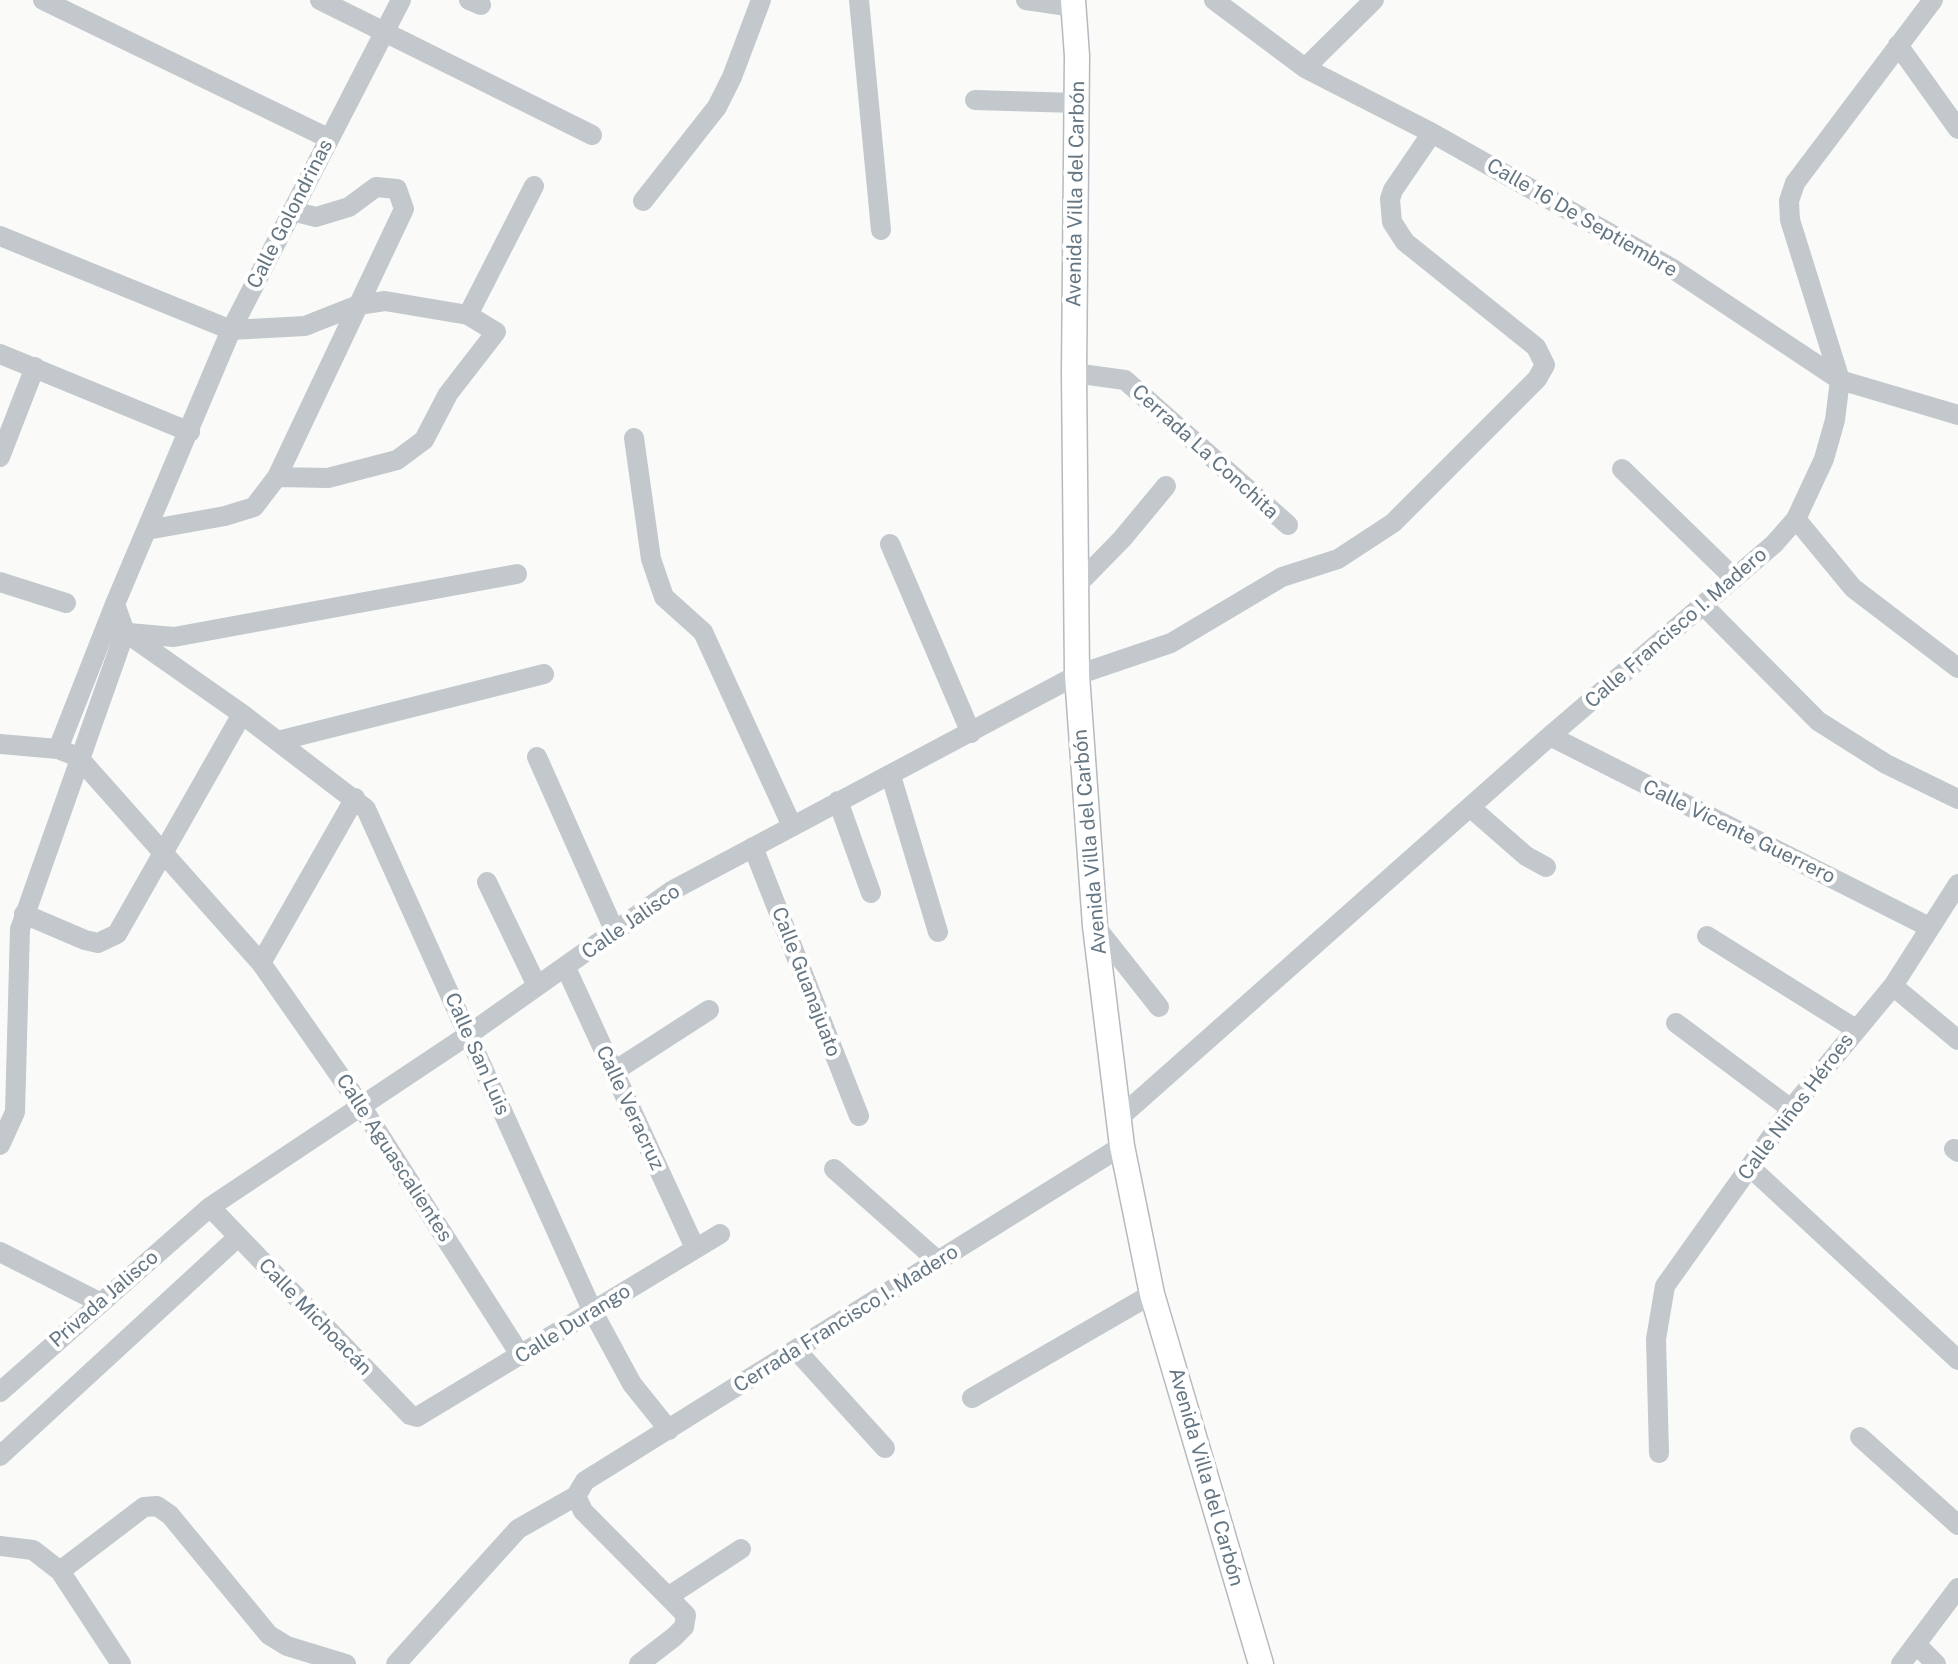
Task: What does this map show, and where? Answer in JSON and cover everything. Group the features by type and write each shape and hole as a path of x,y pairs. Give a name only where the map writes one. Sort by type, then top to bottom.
{"main road":[{"name":"Avenida Villa del Carbón","path":"1074,3 1077,675 1095,926 1122,1146 1152,1294 1261,1664"}],"street":[{"path":"43,0 328,138"},
{"path":"320,0 592,135"},
{"name":"Calle Golondrinas","path":"58,749 115,604 231,330 401,0"},
{"path":"643,201 717,107 732,77 761,0"},
{"path":"859,0 881,230"},
{"path":"1026,0 1074,3"},
{"name":"Calle 16 De Septiembre","path":"1214,0 1305,68 1432,133 1673,269 1840,380 1958,415"},
{"path":"1305,68 1374,0"},
{"name":"Calle Francisco I. Madero","path":"1118,1119 1550,736 1734,578 1796,519 1824,459 1835,420 1840,380 1790,220 1789,201 1795,183 1933,0"},
{"path":"1898,45 1958,129"},
{"path":"975,100 1076,103"},
{"name":"Calle Jalisco","path":"210,1207 566,968 673,890 1077,675 1171,643 1282,577 1338,559 1393,523 1424,496 1542,375 1545,365 1536,347 1405,242 1392,222 1390,199 1393,190 1432,133"},
{"path":"468,315 534,186"},
{"path":"147,530 225,516 254,507 277,477 404,209 397,189 376,187 349,207 316,217 292,211"},
{"path":"0,236 231,330 305,326 358,305 385,301 468,315 496,332 448,394 424,440 397,460 328,478 277,477"},
{"path":"0,354 190,432"},
{"path":"0,457 35,367"},
{"name":"Cerrada La Conchita","path":"1074,373 1125,380 1288,525"},
{"path":"634,438 651,559 664,597 703,632 792,826"},
{"path":"1622,469 1734,578"},
{"path":"1077,585 1122,539 1166,486"},
{"path":"1796,519 1853,588 1958,668"},
{"path":"890,544 971,733"},
{"path":"125,632 174,637 517,574"},
{"path":"0,582 66,603"},
{"path":"115,604 125,632 355,798 261,963"},
{"path":"1703,605 1800,708 1886,764 1958,799"},
{"path":"0,1145 15,1112 8,1062 10,943 24,914 125,632"},
{"path":"278,741 544,674"},
{"path":"24,914 98,943 117,934 242,714"},
{"name":"Calle Vicente Guerrero","path":"1550,736 1929,927"},
{"path":"0,744 58,749 78,757"},
{"name":"Calle Aguascalientes","path":"78,757 164,850 261,963 361,1106 521,1356"},
{"path":"537,757 615,932"},
{"path":"891,776 938,932"},
{"name":"Calle San Luis","path":"355,798 366,809 593,1312 632,1384 669,1430"},
{"path":"838,801 871,893"},
{"path":"1471,808 1526,856 1546,867"},
{"name":"Calle Guanajuato","path":"753,847 859,1116"},
{"path":"487,882 537,986"},
{"name":"Calle Niños Héroes","path":"1659,1453 1656,1339 1665,1286 1791,1109 1854,1028 1893,986 1958,884"},
{"path":"1095,926 1159,1007"},
{"path":"1707,936 1854,1028"},
{"name":"Calle Veracruz","path":"566,968 695,1248"},
{"path":"1893,986 1958,1040"},
{"path":"613,1072 709,1010"},
{"path":"1676,1023 1791,1109"},
{"name":"Cerrada Francisco I. Madero","path":"396,1664 518,1529 576,1496 585,1481 1122,1146"},
{"path":"1751,1168 1958,1360"},
{"path":"834,1169 938,1261"},
{"name":"Calle Michoacán","path":"210,1207 410,1415 425,1414"},
{"name":"Privada Jalisco","path":"0,1392 210,1207"},
{"name":"Calle Durango","path":"425,1414 720,1234"},
{"path":"0,1456 238,1237"},
{"path":"0,1252 99,1302"},
{"path":"972,1398 1152,1294"},
{"path":"797,1351 885,1448"},
{"path":"1860,1437 1958,1525"},
{"path":"576,1496 583,1511 686,1615 684,1627 639,1664"},
{"path":"60,1571 144,1507 157,1506 170,1515 269,1635 287,1646 346,1664"},
{"path":"0,1546 33,1550 60,1571 121,1664"},
{"path":"669,1596 741,1549"},
{"path":"1901,1664 1958,1588"},
{"path":"1916,1644 1936,1664"}]}
